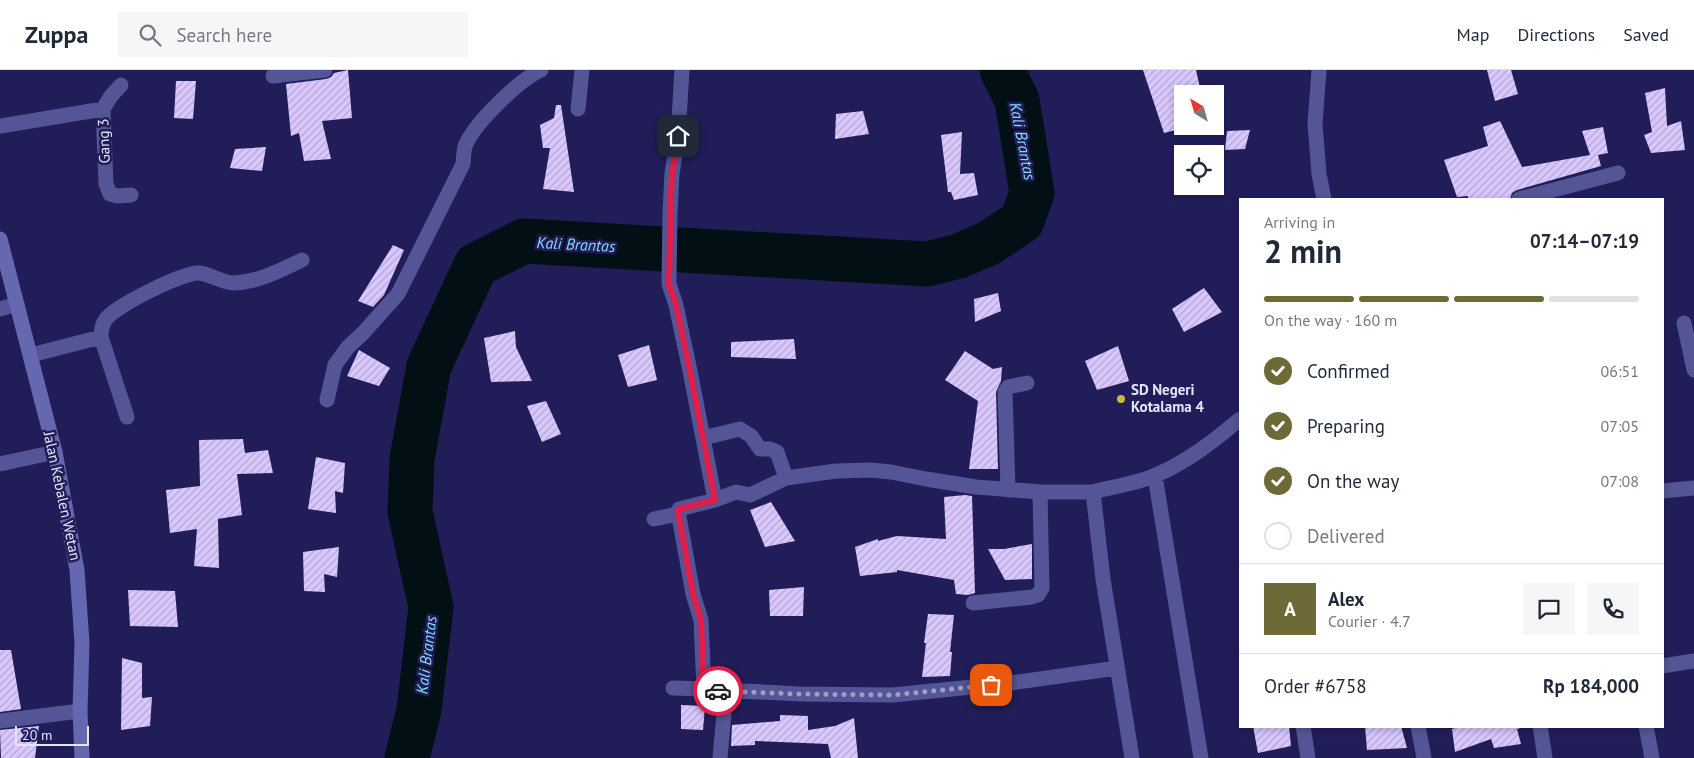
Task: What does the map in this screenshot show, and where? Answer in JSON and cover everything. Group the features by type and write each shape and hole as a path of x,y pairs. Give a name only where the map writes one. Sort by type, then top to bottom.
{"main road":[{"name":"Jalan Kebalen Wetan","path":"0,239 55,452 78,570 82,643 80,711 82,758"}],"street":[{"path":"273,76 325,70"},
{"path":"327,400 335,365 348,347 398,294 463,164 465,146 474,130 524,80 540,70"},
{"path":"578,109 582,70"},
{"path":"682,70 678,136 672,174 669,284 682,333 715,500"},
{"path":"1319,70 1315,124 1319,174 1324,198"},
{"path":"103,109 110,96 121,85"},
{"name":"Gang 3","path":"0,126 103,109 106,184 110,194 117,196 131,195"},
{"path":"1523,198 1618,173"},
{"path":"127,417 101,336 101,328 106,318 130,302 178,278 198,273 233,283 262,278 302,260"},
{"path":"0,309 17,304"},
{"path":"1684,323 1694,370"},
{"path":"31,355 101,336"},
{"path":"1008,490 1004,392 1008,386 1027,383"},
{"path":"704,689 701,620 693,594 678,514 679,509 715,500 736,492 750,495 786,478 836,471 870,470 905,474 976,487 1008,490 1093,492 1155,476 1187,458 1239,420"},
{"path":"703,438 740,429 751,436 760,449 770,449 777,452 786,478"},
{"path":"0,464 55,452"},
{"path":"1155,476 1201,758"},
{"path":"1664,492 1694,488"},
{"path":"973,602 1032,598 1042,588 1040,492"},
{"path":"1093,492 1103,579 1132,758"},
{"path":"654,519 678,514"},
{"path":"1664,666 1694,661"},
{"path":"673,688 726,692 893,695 1011,683 1117,668"},
{"path":"720,758 726,692"},
{"path":"0,721 80,711"},
{"path":"1303,728 1308,758"},
{"path":"1418,728 1424,758"},
{"path":"1540,728 1546,758"},
{"path":"1646,728 1652,758"}],"building":[{"path":"348,70 352,118 322,121 331,159 304,161 299,133 291,136 286,84 326,79 334,73"},
{"path":"1143,70 1196,70 1199,85 1174,85 1174,130 1164,133"},
{"path":"1487,70 1511,70 1518,94 1495,101"},
{"path":"176,81 196,81 193,119 174,118"},
{"path":"1665,88 1667,126 1681,121 1685,150 1651,153 1644,135 1652,132 1645,93"},
{"path":"556,105 561,105 574,192 543,189 550,148 543,148 540,125 554,118"},
{"path":"863,111 869,134 835,139 836,114"},
{"path":"1500,121 1522,167 1590,155 1582,131 1603,127 1608,153 1598,155 1601,166 1517,190 1512,193 1510,198 1457,197 1444,160 1488,146 1483,127"},
{"path":"1250,130 1245,149 1225,150 1227,131"},
{"path":"962,132 960,174 974,173 978,195 954,200 951,192 948,192 941,135"},
{"path":"266,147 262,171 230,168 235,149"},
{"path":"393,245 404,250 384,295 373,307 358,301"},
{"path":"1204,288 1222,312 1184,332 1172,309"},
{"path":"998,293 1001,311 975,322 974,299"},
{"path":"515,331 516,347 532,381 491,382 484,338"},
{"path":"794,339 796,359 731,357 731,342"},
{"path":"649,345 657,380 628,387 618,355"},
{"path":"1118,346 1129,381 1097,390 1085,361"},
{"path":"359,350 390,368 379,386 347,376"},
{"path":"965,351 993,369 1002,367 1001,381 996,392 998,469 969,469 978,401 945,380"},
{"path":"546,401 561,434 542,442 527,406"},
{"path":"243,439 245,453 268,450 273,473 237,474 242,515 218,519 219,568 194,566 197,529 170,533 166,490 200,486 199,440"},
{"path":"316,457 345,463 343,493 335,491 336,513 308,509"},
{"path":"972,496 975,593 968,595 956,594 954,580 897,570 897,572 860,576 855,547 878,539 878,541 897,536 946,539 944,497"},
{"path":"771,502 795,541 765,547 750,510"},
{"path":"1032,544 1032,579 1005,580 988,549 1004,549"},
{"path":"339,547 337,577 324,574 325,592 304,591 303,552"},
{"path":"804,587 803,616 770,616 769,590"},
{"path":"128,590 175,591 178,627 130,626"},
{"path":"928,614 954,615 950,652 952,652 950,676 922,677"},
{"path":"0,650 11,650 21,709 0,712"},
{"path":"122,658 142,663 142,698 152,697 150,726 121,730"},
{"path":"681,705 705,706 703,730 681,729"},
{"path":"780,715 808,716 808,730 835,726 854,718 858,758 831,758 828,744 755,741 755,745 731,746 732,725 780,721"},
{"path":"39,726 35,758 1,758 0,730"},
{"path":"1253,728 1289,728 1291,746 1258,753"},
{"path":"1365,728 1402,728 1407,748 1367,750"},
{"path":"1519,728 1517,729 1521,744 1494,748 1491,739 1455,752 1452,729"}],"waterway":[{"name":"Kali Brantas","path":"407,758 419,710 431,607 410,512 412,459 429,366 476,265 524,241 927,264 959,256 989,243 1022,221 1032,193 1017,100 1002,70"}],"way so far":[{"path":"718,691 893,695 991,685"}],"place":[{"name":"SD Negeri Kotalama 4","path":"1121,399"}],"route":[{"path":"678,136 672,174 669,284 676,305 715,500 679,509 678,511 693,594 701,620 704,689 718,691"}]}
